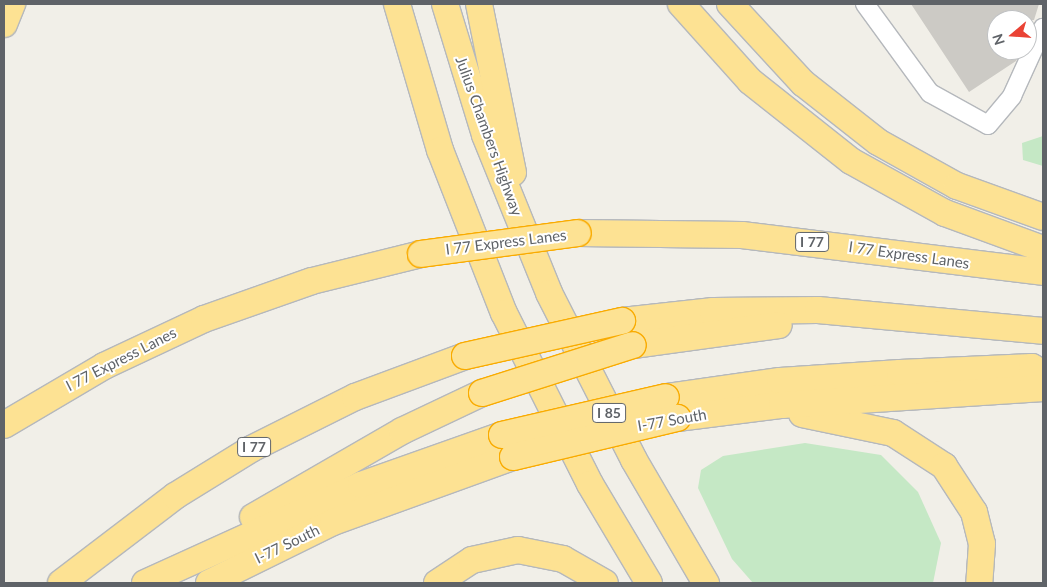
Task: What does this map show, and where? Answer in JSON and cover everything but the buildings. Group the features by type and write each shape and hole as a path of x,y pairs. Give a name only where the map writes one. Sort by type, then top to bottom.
{"highway":[{"path":"4,24 12,4"},
{"path":"397,4 440,150 504,313 590,484 649,583"},
{"name":"Julius Chambers Highway","path":"445,4 469,89 529,244 602,400 706,581"},
{"path":"479,4 529,244"},
{"path":"682,4 750,81 851,162 945,213 1043,249"},
{"path":"730,4 803,83 852,124 930,172 1043,217"},
{"path":"746,4 803,83"},
{"name":"I 77 Express Lanes","path":"4,424 96,370 204,319 312,281 421,254 578,233 742,235 1043,272"},
{"name":"I 77","path":"64,581 175,496 251,449 355,397 465,356 622,321 781,309 934,318 1043,330"},
{"path":"147,583 352,458 482,393 633,345 749,328 934,318"},
{"path":"147,583 361,485 507,446 780,381 1032,367 1043,374"},
{"name":"I-77 South","path":"671,408 762,407 1043,388"},
{"path":"762,407 870,427 930,454 957,480 974,512 982,544 980,583"},
{"name":"I-77 South","path":"208,583 342,518 507,446"},
{"path":"437,583 472,560 518,550 563,559 605,583"}],"lane":[{"path":"865,4 930,93 988,125 1012,96 1043,28"}],"green space":[{"path":"1043,136 1043,166 1023,160 1022,143"},
{"path":"805,443 881,455 918,492 941,543 933,583 753,583 732,559 698,488 701,470 723,456"}]}
